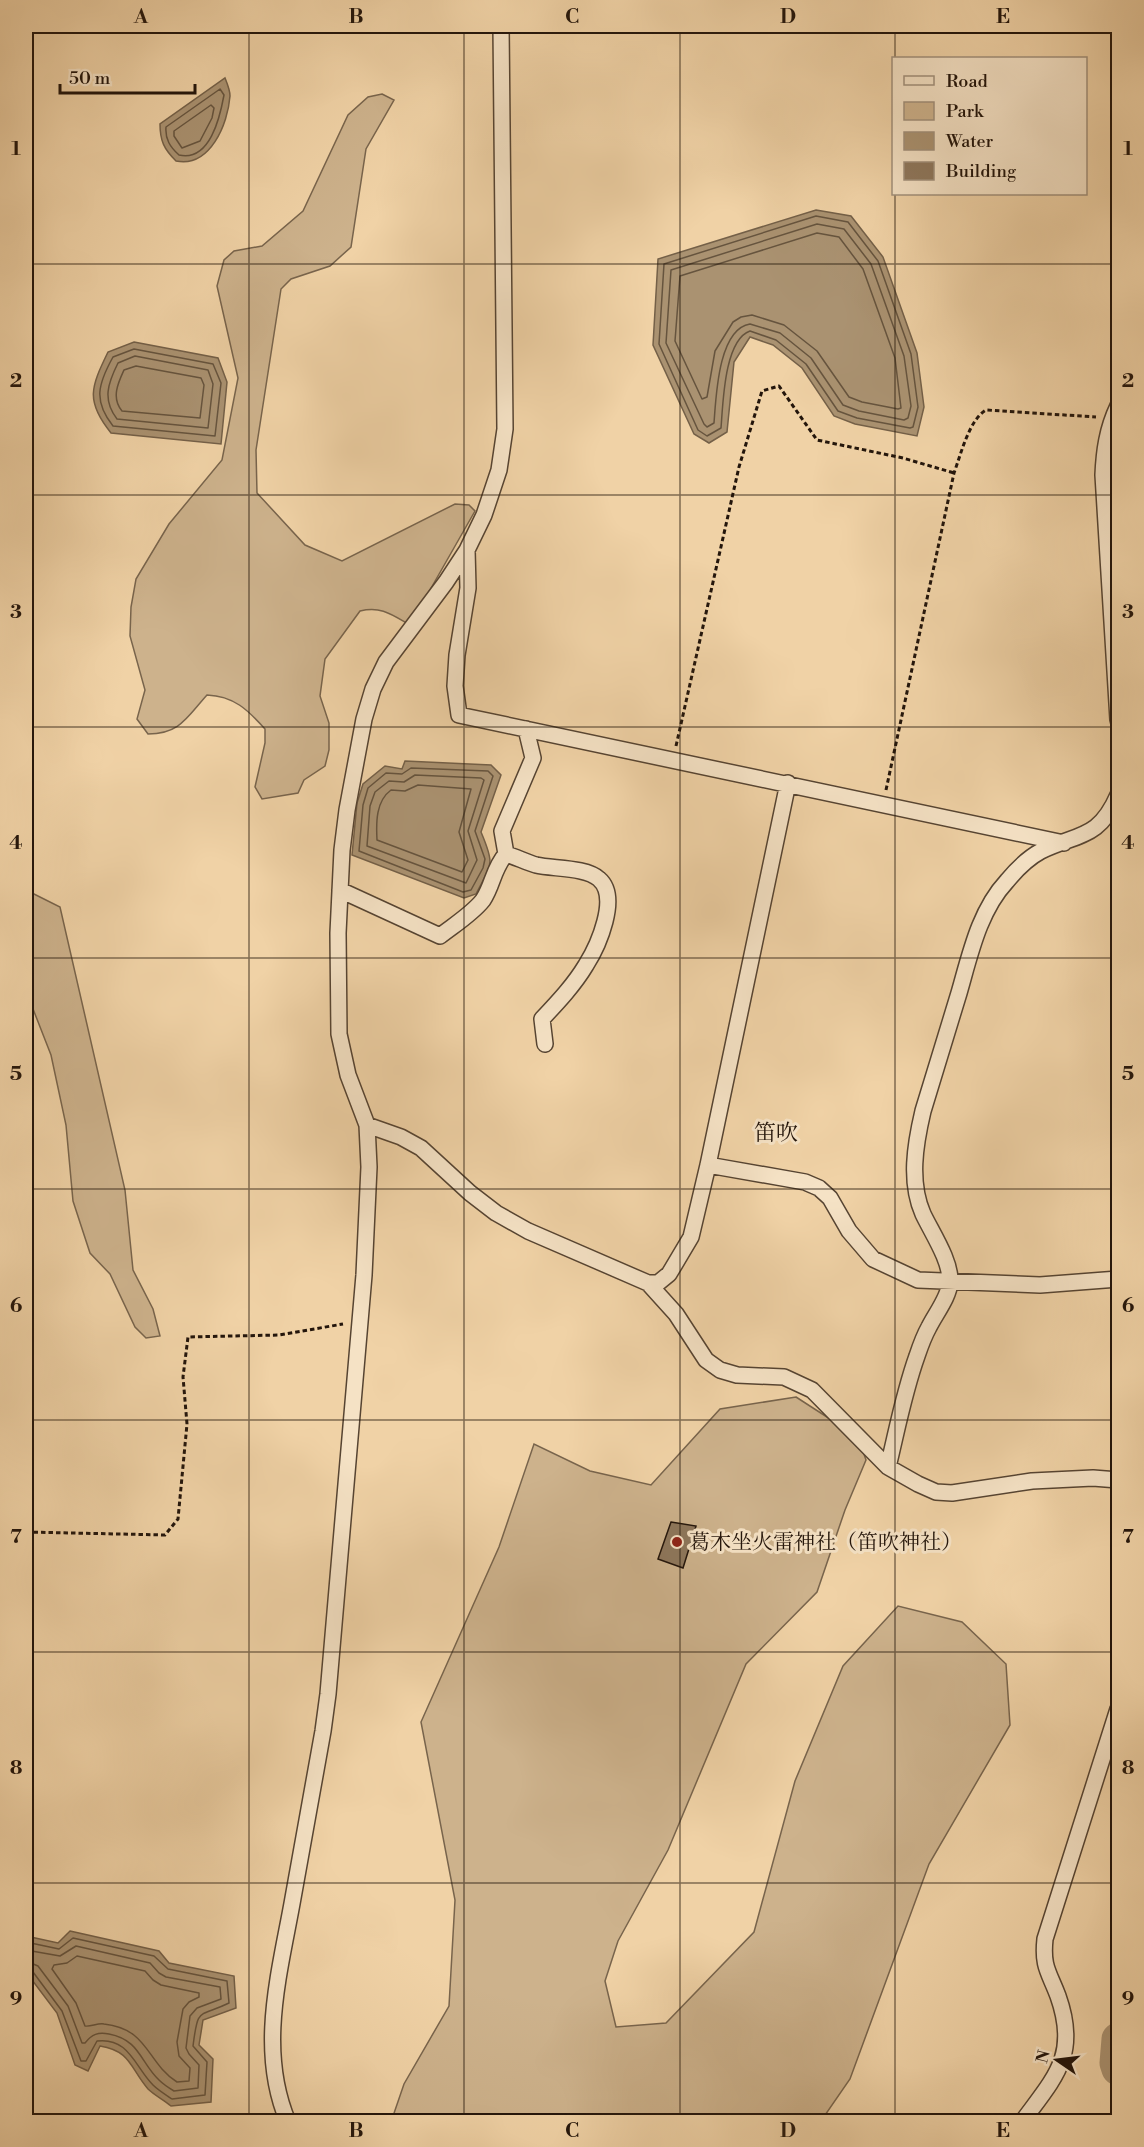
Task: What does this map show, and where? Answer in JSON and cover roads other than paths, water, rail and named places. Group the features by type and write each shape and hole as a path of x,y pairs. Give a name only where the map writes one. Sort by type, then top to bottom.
{"street":[{"path":"288,2121 277,2091 272,2061 272,2031 280,1970 323,1731 364,1275 368,1179 367,1125 348,1075 339,1034 338,933 347,810 372,689 386,662 467,550 484,515 499,470 505,429 501,26"},
{"path":"1115,412 1104,448 1103,475 1119,720"},
{"path":"467,550 468,588 456,655 455,686 459,715 1064,843"},
{"path":"506,854 502,831 533,758 526,729"},
{"path":"367,1125 401,1137 421,1148 470,1193 496,1213 528,1231 648,1283 658,1283 679,1261 691,1237 788,783"},
{"path":"888,1467 917,1356 928,1329 948,1292 950,1281 947,1265 922,1212 916,1190 915,1162 923,1112 976,935 989,906 1005,882 1024,863 1041,851 1095,830 1110,814 1119,795"},
{"path":"340,890 440,936 469,914 483,899 497,864 506,854"},
{"path":"506,854 535,865 584,872 598,878 606,888 609,905 587,964 560,1001 542,1019 545,1044"},
{"path":"708,1165 805,1182 819,1188 830,1198 849,1231 873,1258 918,1280 1040,1285 1119,1279"},
{"path":"648,1283 676,1314 706,1360 720,1370 736,1375 784,1377 812,1390 888,1467 918,1485 936,1492 952,1493 1032,1481 1093,1478 1119,1480"},
{"path":"1022,2121 1052,2083 1061,2065 1065,2047 1065,2027 1062,2009 1046,1970 1043,1952 1045,1939 1119,1709"}],"water":[{"path":"225,78 230,94 228,107 226,119 215,142 198,158 176,161 163,144 160,124"},
{"path":"816,210 851,216 883,257 917,353 924,407 917,436 855,424 834,416 802,368 773,345 750,337 734,362 727,432 709,443 694,434 653,345 658,259"},
{"path":"134,342 218,358 227,382 221,444 111,433 97,412 94,403 95,385 108,352"},
{"path":"405,761 491,765 501,775 481,832 490,864 476,894 464,898 352,855 357,803 363,784 385,766 402,769"},
{"path":"70,1931 159,1951 169,1963 234,1976 236,2008 203,2020 199,2045 213,2059 211,2102 171,2106 148,2089 124,2056 110,2048 100,2046 88,2071 75,2065 57,2013 26,1972 26,1936 58,1943"}],"waterway":[{"path":"1118,2039 1116,2063 1118,2069"}],"place":[{"name":"葛木坐火雷神社（笛吹神社）","path":"677,1542"}],"district":[{"name":"笛吹","path":"776,1132"}]}
